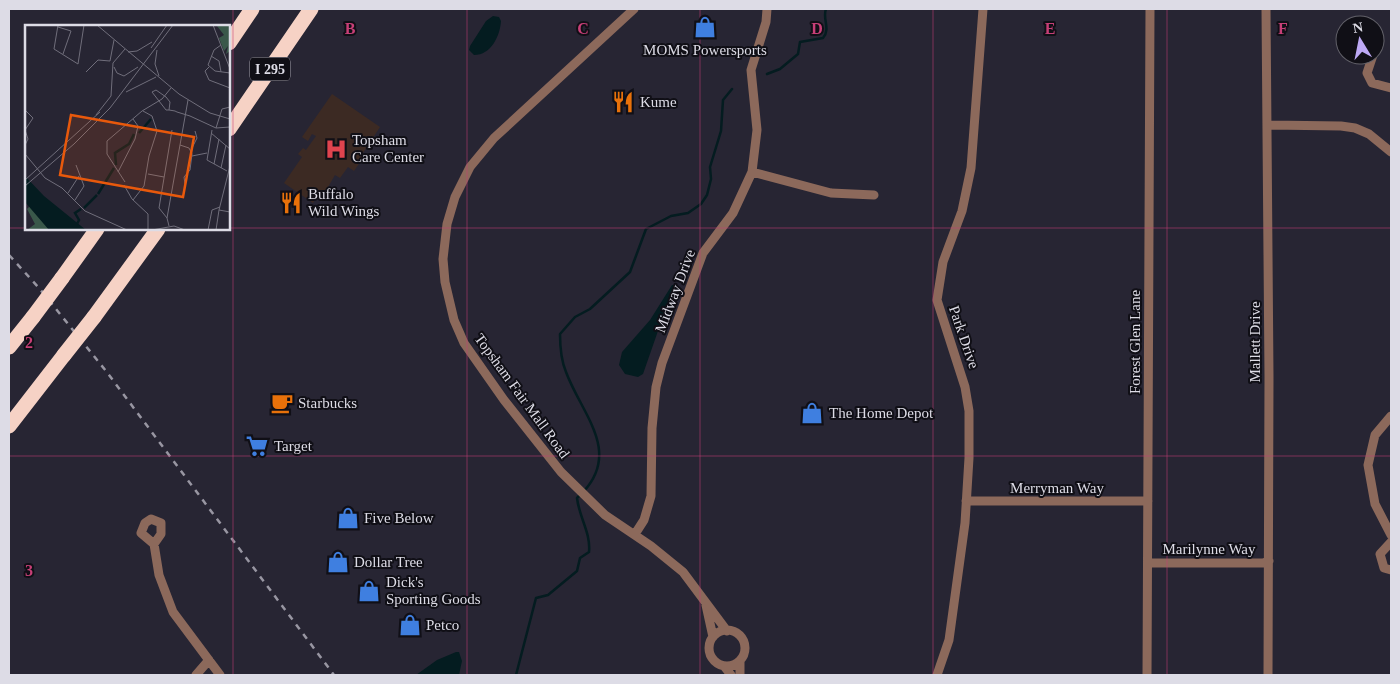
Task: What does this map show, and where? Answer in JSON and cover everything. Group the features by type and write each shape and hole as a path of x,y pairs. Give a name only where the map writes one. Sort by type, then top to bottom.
{"highway":[{"path":"233,36 237,18 243,9"},
{"path":"233,36 252,9"},
{"name":"I 295","path":"230,128 311,9"},
{"path":"9,347 96,230"},
{"path":"9,426 94,317 157,230"}],"street":[{"name":"Topsham Fair Mall Road","path":"634,9 494,138 470,167 455,197 447,224 443,259 445,282 454,320 464,343 504,400 561,472 605,515 635,534 683,572 728,631"},
{"name":"Midway Drive","path":"635,534 644,520 650,496 652,419 656,387 662,363 684,299 703,253 733,213 752,172 757,130 751,70 766,22 767,9"},
{"name":"Park Drive","path":"937,675 949,640 966,501 969,458 967,395 959,364 946,333 937,300 941,271 962,211 971,168 983,9"},
{"name":"Forest Glen Lane","path":"1147,675 1150,9"},
{"name":"Mallett Drive","path":"1266,9 1268,675"},
{"path":"1369,65 1366,73 1372,82 1391,88"},
{"path":"1267,125 1341,126 1355,128 1368,134 1391,152"},
{"path":"752,172 831,193 874,195"},
{"path":"1391,416 1375,435 1368,465 1375,504 1391,535"},
{"name":"Merryman Way","path":"966,501 1148,501"},
{"path":"1391,542 1380,554 1384,568 1391,570"},
{"path":"154,544 159,576 173,612 220,675"},
{"name":"Marilynne Way","path":"1149,563 1263,563 1269,561"},
{"name":"Topsham Fair Mall Road","path":"705,600 713,637"},
{"path":"724,666 733,665 740,660 744,653 742,640 736,633 728,631 720,632 713,637 709,646 710,654 714,661 724,666 731,675"},
{"path":"196,675 209,660"},
{"path":"740,660 740,675"}],"shaded area":[{"path":"493,16 499,17 501,21 499,33 490,48 485,52 474,55 469,50 470,46 486,21"},
{"name":"Topsham Care Center","path":"332,94 380,127 361,156 363,158 354,171 348,167 340,178 335,175 324,194 320,192 313,203 284,183 302,157 298,154 303,148 306,150 316,136 312,134 308,141 302,137"},
{"path":"672,285 674,285 643,374 638,377 625,374 619,365 622,352 650,320"},
{"path":"459,652 462,661 459,675 416,675 437,660"}],"waterway":[{"path":"767,74 780,69 798,54 800,42 823,38 826,31 826,9"},
{"path":"584,491 594,476 599,461 599,446 588,417 564,367 560,334 575,317 590,309 630,272 646,229 671,216 688,213 701,204 707,195 711,179 710,167 721,131 723,100 732,89"},
{"path":"516,675 536,598 548,595 577,571 580,558 589,552 587,532 577,498 580,495"}],"railway":[{"path":"9,255 39,288 106,371 334,675"}],"place":[{"name":"MOMS Powersports","path":"705,27"},
{"name":"Kume","path":"623,102"},
{"name":"Topsham Care Center","path":"336,149"},
{"name":"Buffalo Wild Wings","path":"291,203"},
{"name":"Starbucks","path":"282,403"},
{"name":"The Home Depot","path":"812,413"},
{"name":"Target","path":"257,446"},
{"name":"Five Below","path":"348,518"},
{"name":"Dollar Tree","path":"338,562"},
{"name":"Dick's Sporting Goods","path":"369,591"},
{"name":"Petco","path":"410,625"}]}
